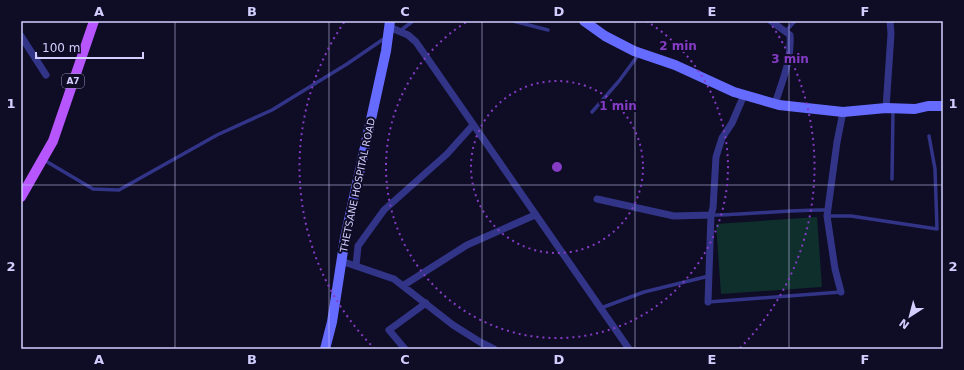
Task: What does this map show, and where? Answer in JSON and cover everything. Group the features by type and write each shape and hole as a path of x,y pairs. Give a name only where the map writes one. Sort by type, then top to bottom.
{"main road":[{"name":"A7","path":"21,197 53,141 94,21"}],"street":[{"path":"771,21 790,35 788,63 775,104"},
{"path":"890,21 890,109"},
{"path":"588,22 605,36 640,52 675,65 744,96 775,104 843,112 915,109 928,106 943,106"},
{"path":"389,28 408,35 416,42 628,349"},
{"name":"THETSANE HOSPITAL ROAD","path":"325,349 332,322 341,261 389,28"},
{"path":"21,36 46,74"},
{"path":"708,302 711,215 716,157 722,138 732,122 744,96"},
{"path":"841,292 835,268 828,213 837,142 843,112"},
{"path":"356,266 358,246 384,210 447,154 473,125"},
{"path":"596,199 674,216 711,215"},
{"path":"404,285 468,245 536,215"},
{"path":"341,261 394,279 404,285 453,325 494,349"},
{"path":"406,349 389,330 426,303"}],"lane":[{"path":"399,31 413,21"},
{"path":"513,21 548,30"},
{"path":"786,31 794,21"},
{"path":"43,159 94,189 119,190 217,135 272,110 347,64 389,28"},
{"path":"592,112 619,81 640,52"},
{"path":"890,109 892,179"},
{"path":"711,215 744,215 803,209 937,229 935,169 929,136"},
{"path":"600,308 644,292 709,276"},
{"path":"708,302 841,292"}],"green space":[{"path":"817,217 822,287 721,294 716,224"}]}
